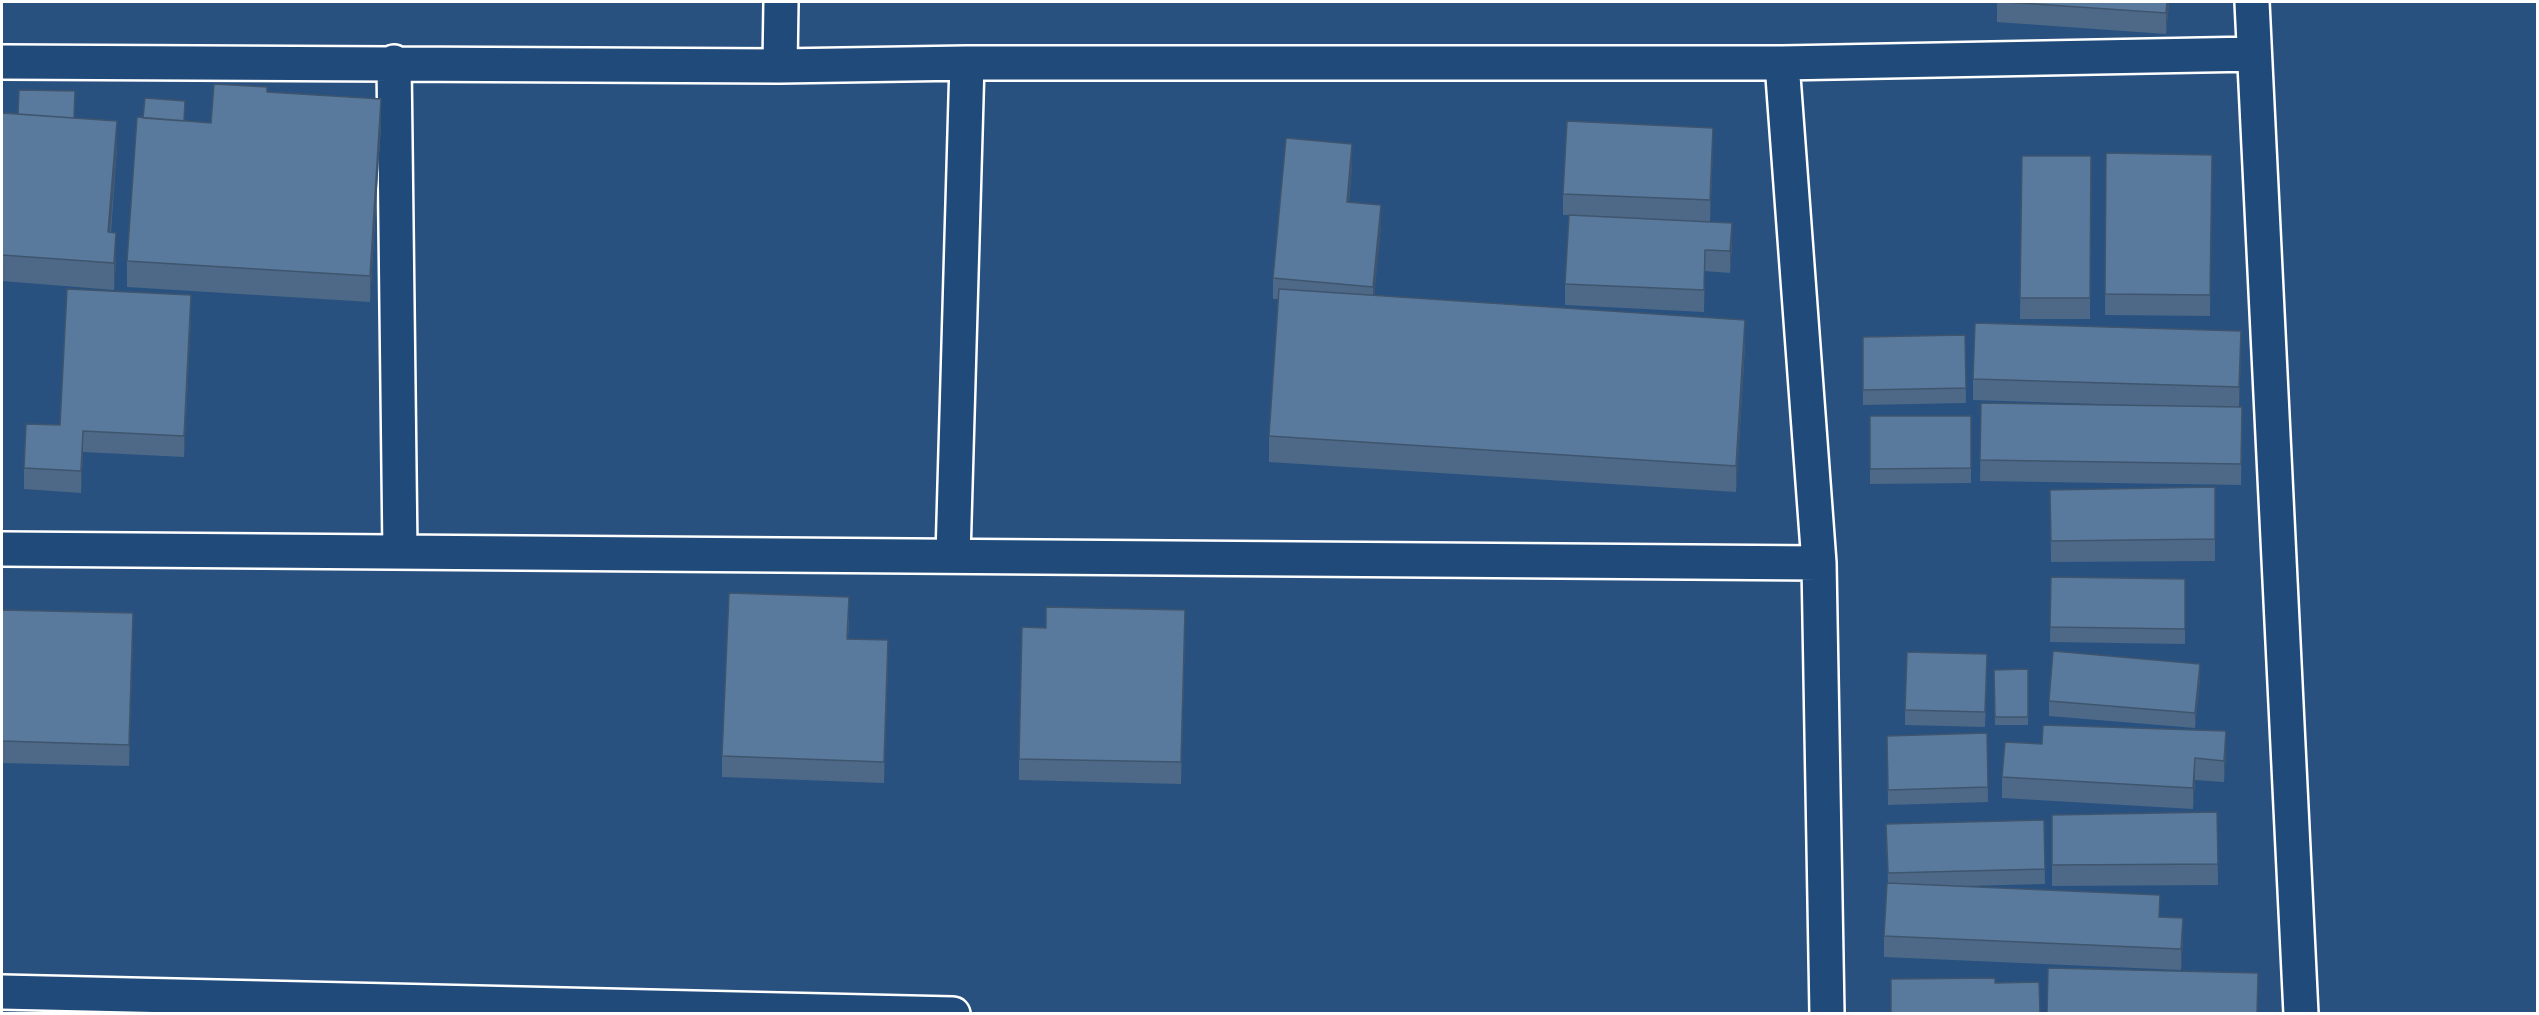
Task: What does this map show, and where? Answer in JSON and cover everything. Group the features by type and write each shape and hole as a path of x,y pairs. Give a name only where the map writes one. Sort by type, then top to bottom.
{"street":[{"path":"780,2 780,66"},
{"path":"2252,2 2301,1014"},
{"path":"2,62 394,62 780,66 968,63 1782,63 2254,54"},
{"path":"394,62 400,552"},
{"path":"952,556 968,63"},
{"path":"1782,63 1819,563 1827,1014"},
{"path":"2,549 1819,563"},
{"path":"2,992 953,1014"}],"building":[{"path":"2006,2 2167,2 2166,13"},
{"path":"214,84 267,87 267,92 381,99 370,276 127,261 137,117 211,123"},
{"path":"19,90 75,91 74,118 18,114"},
{"path":"145,98 185,101 184,121 143,118"},
{"path":"2,113 117,121 108,232 116,233 114,263 2,255"},
{"path":"1567,121 1713,128 1710,200 1563,194"},
{"path":"1286,138 1352,144 1347,202 1381,205 1373,287 1273,278"},
{"path":"2106,153 2212,155 2210,295 2105,294"},
{"path":"2022,156 2091,156 2090,298 2020,298"},
{"path":"1569,215 1732,223 1730,251 1705,250 1704,290 1565,284"},
{"path":"67,289 191,295 184,436 83,431 81,471 24,468 26,424 60,425"},
{"path":"1279,289 1745,320 1736,466 1269,436"},
{"path":"1975,323 2241,331 2239,387 1973,379"},
{"path":"1965,335 1966,388 1863,390 1863,337"},
{"path":"1981,403 2242,407 2241,464 1980,460"},
{"path":"1870,416 1971,416 1971,468 1870,469"},
{"path":"2215,487 2215,539 2051,541 2050,490"},
{"path":"2051,577 2185,579 2185,629 2050,627"},
{"path":"729,593 849,597 847,639 888,640 884,762 722,756"},
{"path":"1046,607 1185,610 1181,762 1019,759 1022,627 1046,628"},
{"path":"2,610 133,613 129,745 2,741"},
{"path":"2053,651 2200,664 2195,713 2049,701"},
{"path":"1907,652 1987,654 1985,712 1905,710"},
{"path":"2028,669 2028,717 1995,717 1994,670"},
{"path":"2043,725 2226,731 2224,761 2195,758 2193,788 2002,777 2005,742 2042,744"},
{"path":"1987,733 1988,787 1888,790 1887,736"},
{"path":"2217,812 2218,864 2052,865 2052,815"},
{"path":"2044,820 2045,869 1888,873 1886,824"},
{"path":"1887,883 2160,895 2159,917 2183,918 2181,949 1884,936"},
{"path":"2048,968 2258,973 2257,1014 2047,1014"},
{"path":"1995,978 1995,983 2039,982 2040,1014 1891,1014 1891,979"}]}
